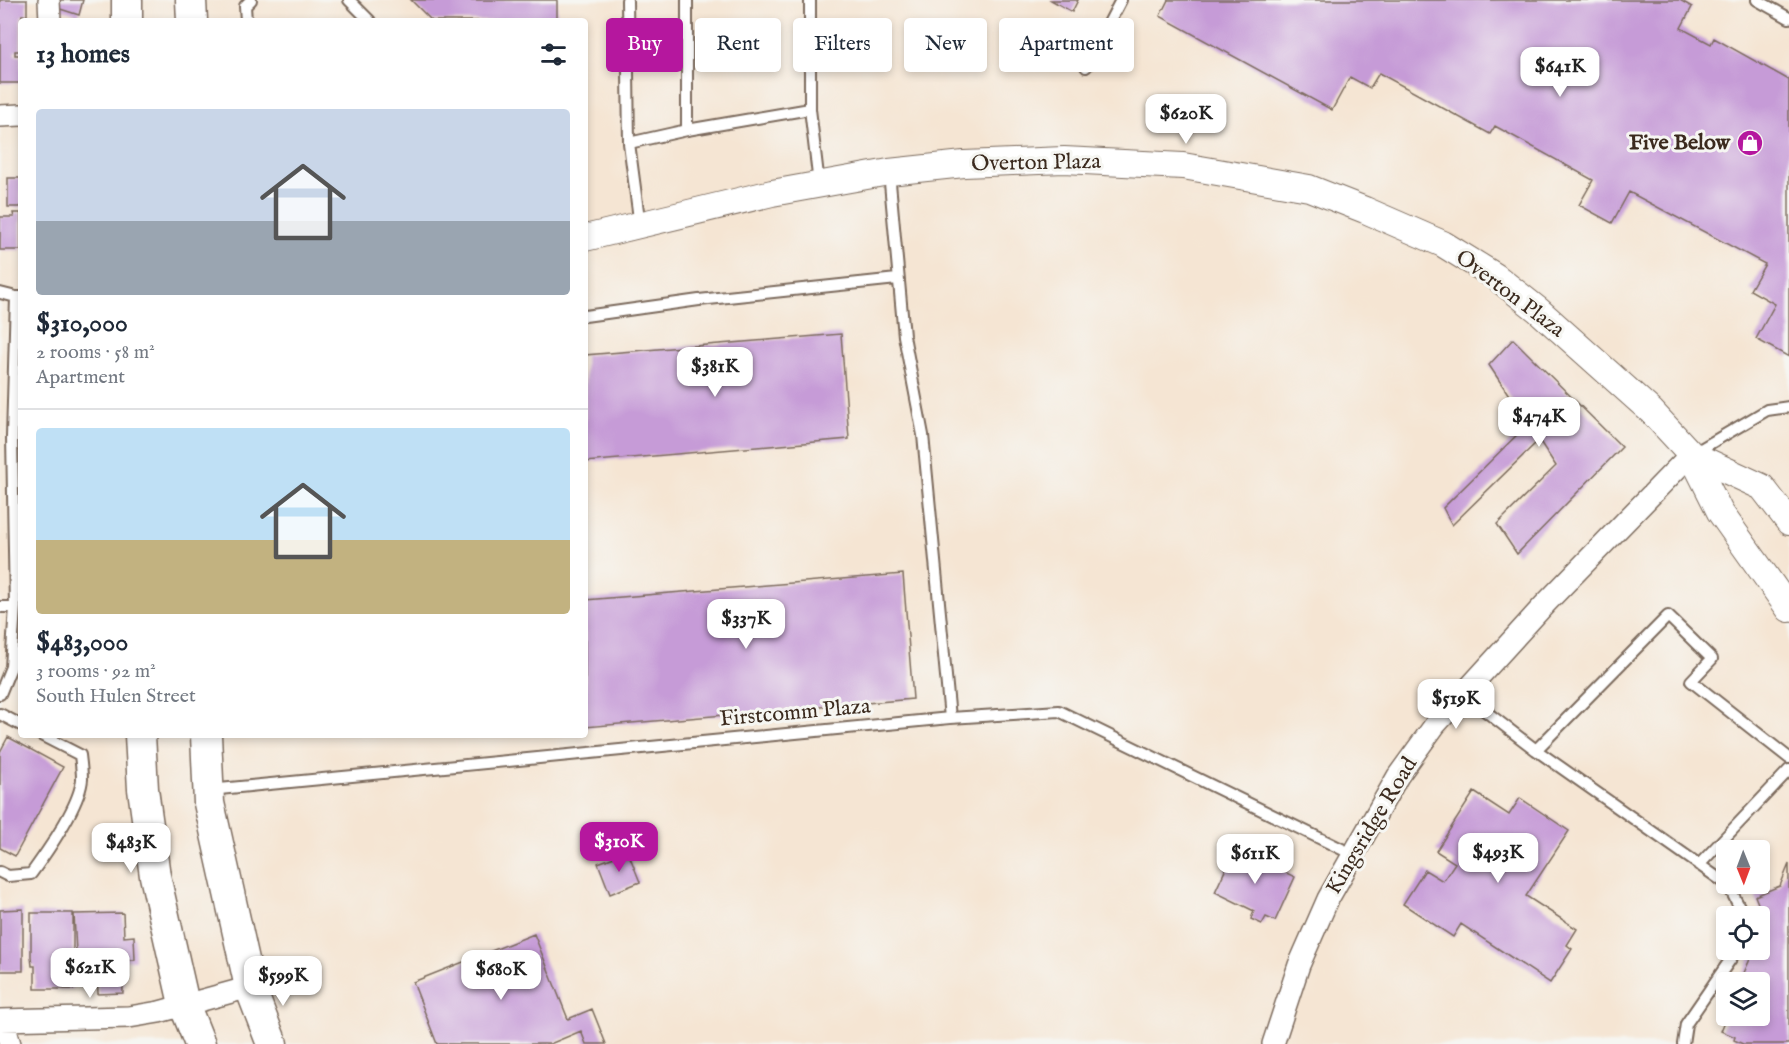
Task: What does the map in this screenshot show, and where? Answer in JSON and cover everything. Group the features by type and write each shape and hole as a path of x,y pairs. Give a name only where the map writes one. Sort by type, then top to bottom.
{"main road":[{"path":"127,0 127,18"},
{"path":"191,0 192,18"},
{"path":"140,738 143,789 155,876 184,1004 200,1044"},
{"path":"206,738 212,815 250,987 272,1044"}],"street":[{"path":"49,0 50,18"},
{"path":"0,116 18,115"},
{"name":"Overton Plaza","path":"588,237 772,193 889,172 964,164 1064,160 1182,166 1310,188 1443,244 1495,276 1538,310 1636,398 1691,454 1720,512 1789,609"},
{"name":"Overton Plaza","path":"1691,454 1762,487 1789,522"},
{"name":"Kingsridge Road","path":"1273,1044 1299,965 1328,899 1398,776 1435,725 1463,694 1546,603 1691,454"},
{"path":"10,1044 2,1020 129,1017 250,987"}],"lane":[{"path":"246,18 245,6 251,0"},
{"path":"349,0 367,18"},
{"path":"627,0 629,142 640,226"},
{"path":"687,0 687,129"},
{"path":"810,0 810,109 819,185"},
{"path":"1112,18 1121,0"},
{"path":"1757,0 1789,18"},
{"path":"629,142 687,129 810,109"},
{"path":"889,172 904,336 923,435 950,718"},
{"path":"588,316 699,300 897,279"},
{"path":"0,293 18,297 12,437 15,607 11,667 0,694"},
{"path":"1691,454 1767,410 1789,407"},
{"path":"0,607 15,607"},
{"path":"1536,750 1668,616 1712,659 1691,681 1789,758"},
{"path":"1463,694 1536,750 1728,885 1740,906"},
{"name":"Firstcomm Plaza","path":"209,790 950,718 1059,711 1354,855"},
{"path":"0,714 18,723"},
{"path":"0,872 8,876 32,874 49,850 77,798 82,780 80,755 47,738"},
{"path":"1699,864 1789,770"},
{"path":"1683,1044 1686,1024 1730,960"}],"building":[{"path":"0,0 27,0 27,16 22,15 22,18 18,18 18,51 15,51 15,55 18,55 18,83 0,83"},
{"path":"56,0 83,0 79,15 54,7"},
{"path":"411,0 557,0 557,18 429,18"},
{"path":"1051,0 1078,0 1072,12"},
{"path":"1168,0 1680,0 1692,7 1681,28 1711,44 1714,38 1789,80 1789,357 1756,339 1775,304 1750,290 1765,264 1629,192 1612,223 1579,205 1593,180 1495,126 1490,134 1379,73 1370,88 1350,77 1332,110 1160,16"},
{"path":"8,178 18,178 18,207 8,207"},
{"path":"13,213 18,213 18,250 0,250 0,217 14,217"},
{"path":"841,334 849,439 588,462 588,355"},
{"path":"1513,339 1622,447 1517,554 1497,524 1556,466 1539,440 1452,525 1443,508 1528,424 1489,365"},
{"path":"903,574 913,699 588,727 588,600"},
{"path":"8,737 63,767 15,856 0,848 0,752"},
{"path":"1474,792 1509,815 1520,798 1569,831 1526,896 1577,929 1567,945 1572,949 1550,983 1461,924 1453,937 1403,904 1425,870 1443,881 1455,863 1436,851"},
{"path":"1236,847 1260,854 1257,859 1295,877 1275,921 1266,917 1262,924 1251,919 1254,911 1215,892"},
{"path":"628,852 640,882 610,894 598,863"},
{"path":"1789,864 1789,1044 1743,1044 1734,1040 1735,1037 1721,1031 1723,1026 1770,1026 1770,972 1744,972 1750,960 1770,960 1770,906 1759,906 1755,896 1770,894 1770,890 1780,886"},
{"path":"23,909 23,971 0,971 0,910"},
{"path":"31,913 73,913 73,989 35,989 35,966 32,966 31,956"},
{"path":"123,913 124,937 134,936 135,960 122,960 123,993 98,994 97,971 77,971 74,914"},
{"path":"534,934 568,1019 592,1009 606,1044 586,1044 581,1031 550,1044 437,1044 413,982"}],"place":[{"name":"Five Below","path":"1750,143"}]}
